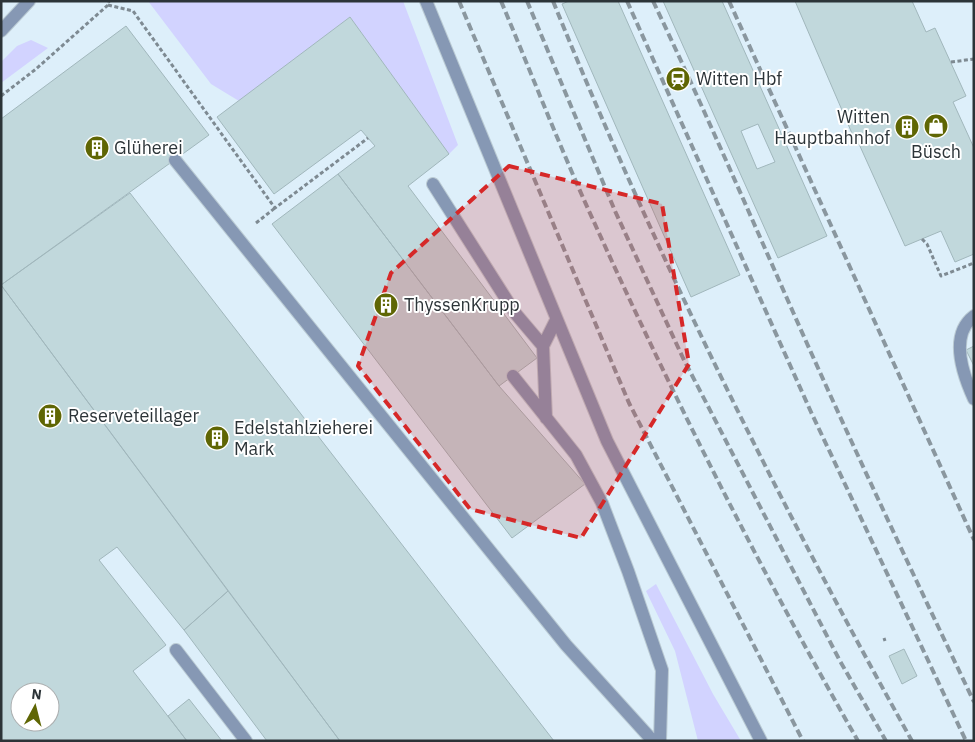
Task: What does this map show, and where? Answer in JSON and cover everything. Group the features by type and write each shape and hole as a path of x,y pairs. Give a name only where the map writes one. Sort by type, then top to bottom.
{"lane":[{"path":"1,31 29,1"},
{"path":"426,1 607,441 630,481 761,741"},
{"path":"175,160 566,645 653,741"},
{"path":"433,184 515,313 543,346"},
{"path":"974,316 967,321 958,353 974,399"},
{"path":"546,418 543,346 556,320"},
{"path":"513,376 576,455 602,503 662,670 660,741"},
{"path":"176,650 246,741"}],"path":[{"path":"1,96 36,69 108,3 133,11 275,208 368,138"},
{"path":"951,62 974,59"},
{"path":"922,239 927,244 942,276 974,263"}],"highlighted area":[{"path":"509,166 662,204 689,364 581,538 470,509 358,366 391,273"}],"shaded area":[{"path":"148,1 403,1 458,145 449,154 350,17 239,101 211,84"},
{"path":"31,40 48,48 1,83 1,62 17,46"},
{"path":"656,584 713,694 741,741 698,741 675,651 646,591"}],"building":[{"path":"569,1 618,1 740,275 691,297 562,4"},
{"path":"663,1 722,1 827,236 778,258"},
{"name":"Witten Hauptbahnhof","path":"795,1 912,1 926,32 935,28 966,96 953,102 974,148 974,254 955,262 941,231 905,246 859,144 857,145"},
{"path":"350,17 449,154 408,186 537,358 499,386 338,174 375,146 361,130 274,194 217,117"},
{"name":"Glüherei","path":"126,26 209,135 1,285 1,119"},
{"path":"758,124 775,162 757,169 741,131"},
{"name":"ThyssenKrupp","path":"338,174 499,386 585,484 512,538 272,224"},
{"name":"Edelstahlzieherei Mark","path":"130,193 554,741 340,741 1,285"},
{"name":"Reserveteillager","path":"1,285 228,591 184,630 117,547 99,560 166,645 133,671 187,741 1,741"},
{"path":"974,346 974,366 966,350"},
{"path":"228,591 340,741 267,741 184,630"},
{"path":"904,649 917,676 902,684 889,656"},
{"path":"189,699 222,741 187,741 168,716"}],"railway":[{"path":"459,1 629,403 803,741"},
{"path":"501,1 582,195 687,420 753,550 858,741"},
{"path":"527,1 615,211 683,358 840,661 886,741"},
{"path":"553,1 634,190 721,377 814,560 912,741"},
{"path":"627,1 811,412 966,741"},
{"path":"653,1 707,117 837,410 974,702"},
{"path":"729,1 974,540"}],"place":[{"name":"Witten Hbf","path":"678,79"},
{"name":"Büsch","path":"936,126"},
{"name":"Witten Hauptbahnhof","path":"907,127"},
{"name":"Glüherei","path":"97,148"},
{"name":"ThyssenKrupp","path":"386,305"},
{"name":"Reserveteillager","path":"50,416"},
{"name":"Edelstahlzieherei Mark","path":"217,438"}]}
